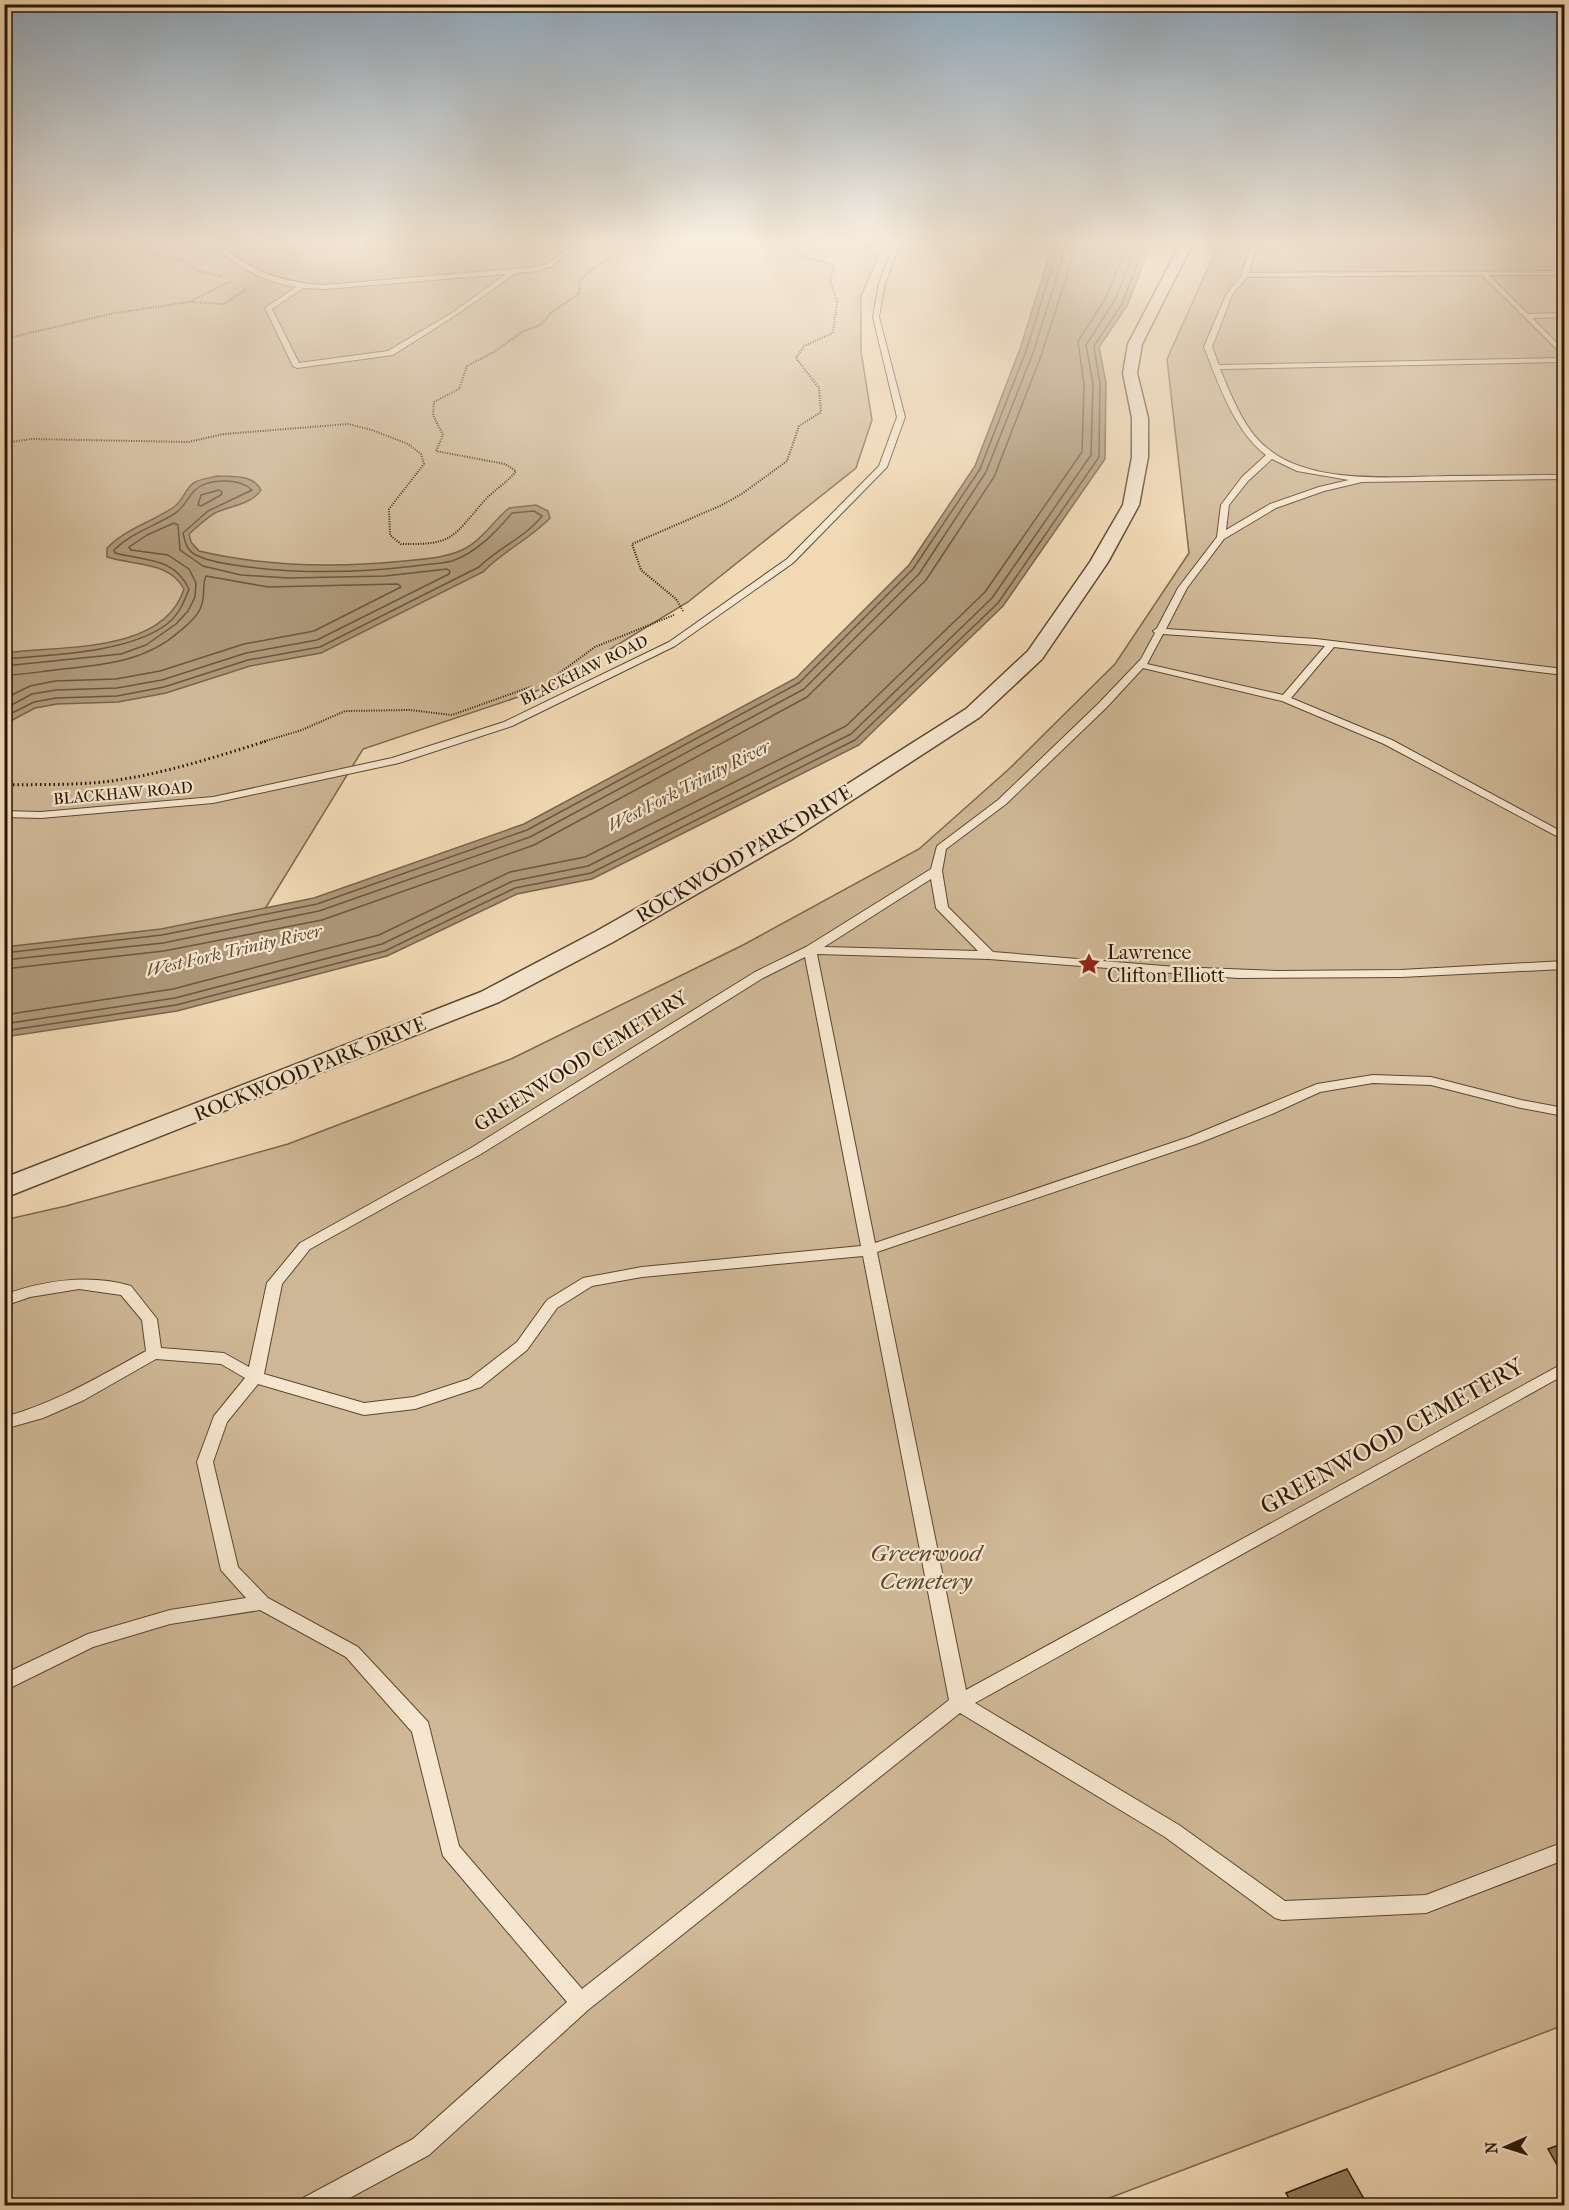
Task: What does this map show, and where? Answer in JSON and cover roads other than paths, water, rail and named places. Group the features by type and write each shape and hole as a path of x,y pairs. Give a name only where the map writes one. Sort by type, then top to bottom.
{"street":[{"name":"ROCKWOOD PARK DRIVE","path":"4,1189 490,998 604,937 783,835 973,713 1035,655 1099,562 1131,505 1140,457 1140,418 1130,373 1137,342"}],"lane":[{"path":"285,342 297,366 390,353 408,342"},
{"name":"BLACKHAW ROAD","path":"4,814 41,814 213,800 395,761 508,724 672,644 790,561 883,467 901,417 882,342"},
{"path":"1210,342 1208,346 1218,376 1263,451 1300,469 1362,480 1564,477"},
{"path":"1552,342 1564,354"},
{"path":"1215,367 1564,360"},
{"path":"1221,537 1225,505 1245,479 1271,455"},
{"path":"989,956 942,908 936,871 941,848 1002,802 1095,713 1141,664 1183,588 1221,537 1273,506 1322,489 1362,480"},
{"path":"1158,632 1316,642 1564,672"},
{"path":"1285,699 1331,645"},
{"path":"1141,664 1285,699 1388,742 1564,837"},
{"name":"GREENWOOD CEMETERY","path":"255,1377 275,1283 305,1246 476,1151 759,975 810,950 936,871"},
{"path":"810,950 959,1703 1172,1831 1282,1911 1426,1904 1564,1851"},
{"name":"GREENWOOD CEMETERY","path":"810,950 989,956 1239,974 1444,972 1564,965"},
{"path":"4,1423 37,1414 78,1396 154,1353 224,1359 255,1377 364,1409 415,1403 475,1383 522,1346 552,1304 588,1282 642,1272 870,1250 1194,1140 1317,1088 1373,1079 1431,1081 1521,1104 1564,1112"},
{"path":"4,1301 28,1292 79,1284 126,1290 149,1319 154,1353"},
{"name":"GREENWOOD CEMETERY","path":"311,2205 421,2147 581,2003 959,1703 1564,1368"},
{"path":"255,1377 220,1420 206,1462 230,1570 262,1603 352,1652 422,1728 450,1850 581,2003"},
{"path":"4,1683 88,1641 170,1617 262,1603"}],"water":[{"name":"West Fork Trinity River","path":"1022,342 1102,342 1099,347 1106,383 1105,459 1003,606 859,745 592,879 517,894 387,956 177,1011 5,1037 5,947 161,929 314,898 524,824 796,678 909,565 975,466"},
{"path":"217,476 248,479 261,490 247,502 215,513 208,518 189,534 191,542 199,551 250,560 301,565 352,565 428,559 452,554 466,548 509,508 536,505 548,511 550,518 483,572 321,653 250,666 166,693 118,702 57,704 35,708 5,724 5,653 107,643 155,626 172,610 184,589 178,580 170,573 160,569 107,557 107,548 131,530 174,507 195,482"}],"place":[{"name":"Lawrence Clifton Elliott","path":"1089,964"}],"park label":[{"name":"Greenwood Cemetery","path":"926,1567"}]}
